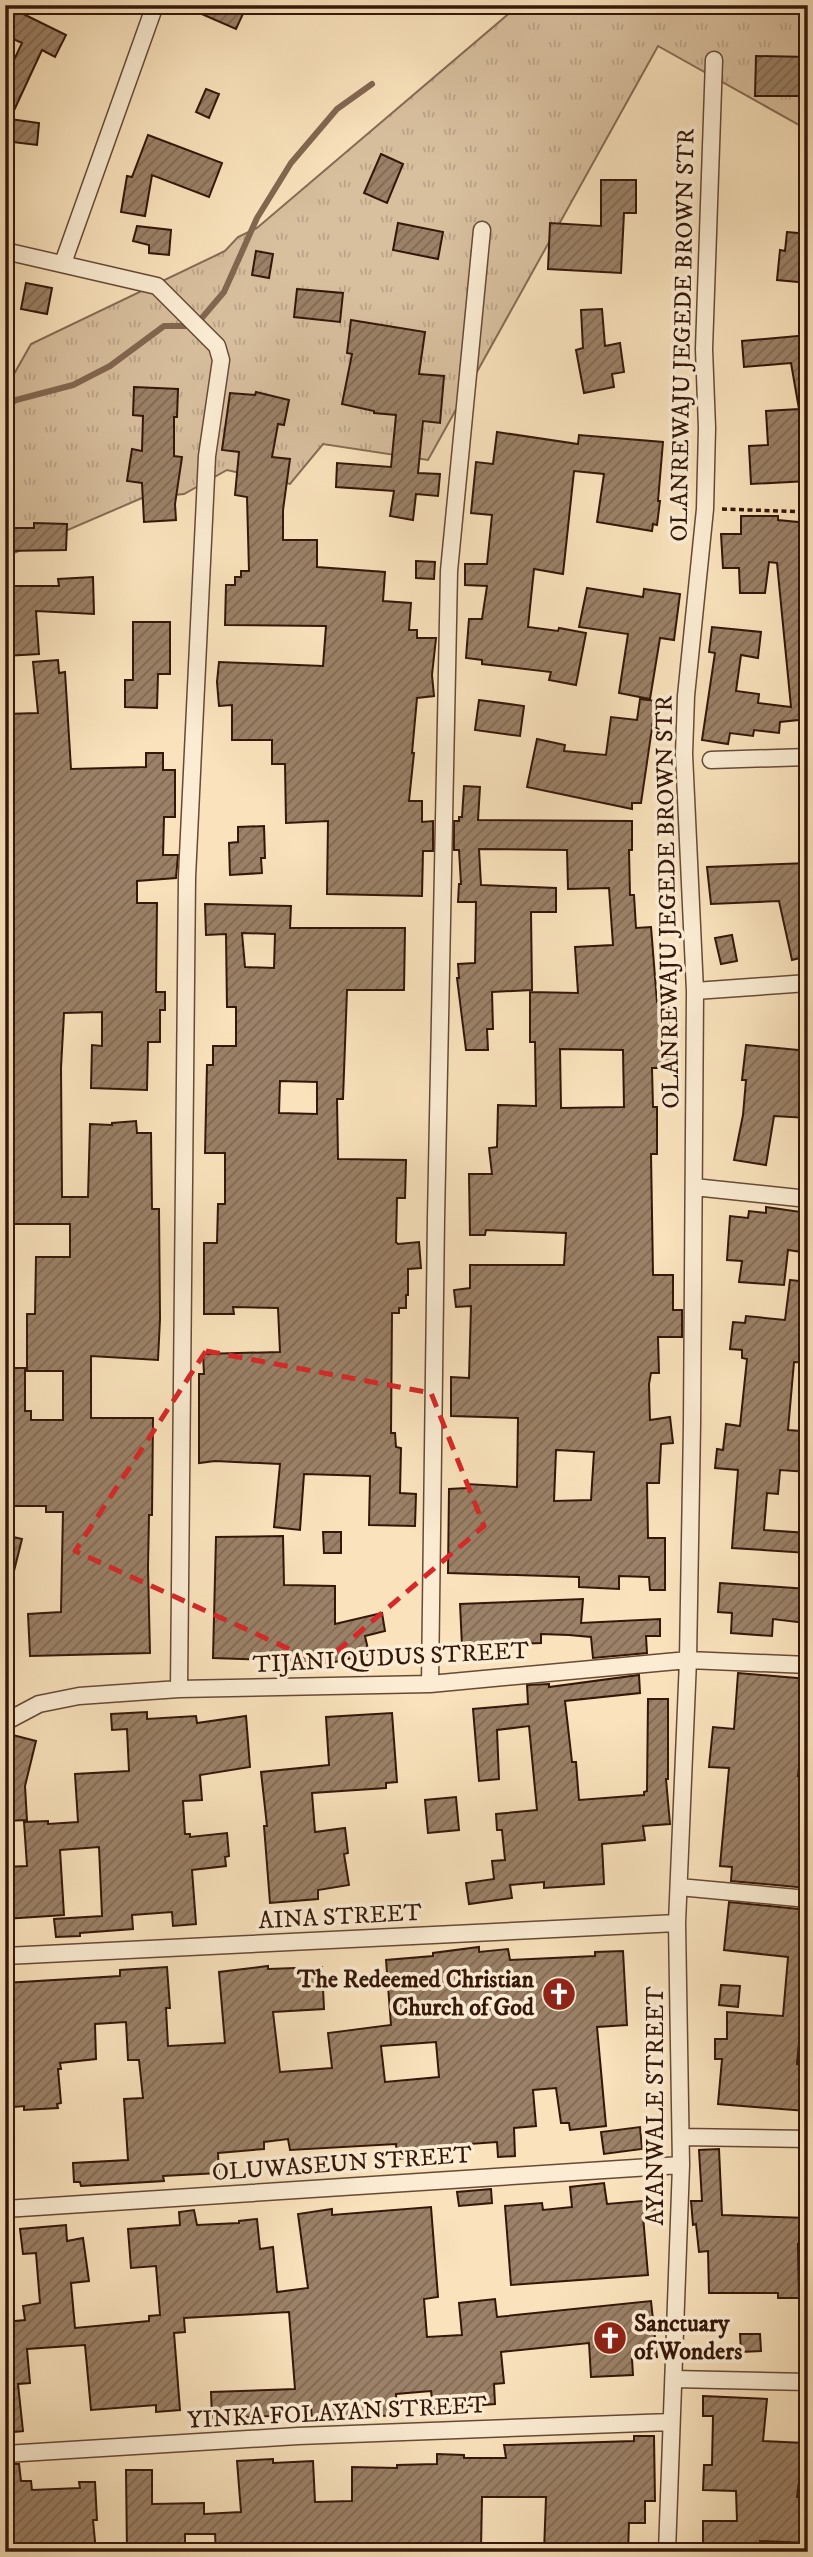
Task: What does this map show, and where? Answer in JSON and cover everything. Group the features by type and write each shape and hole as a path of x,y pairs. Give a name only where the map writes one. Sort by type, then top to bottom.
{"street":[{"path":"63,263 155,5"},
{"name":"OLANREWAJU JEGEDE BROWN STR","path":"688,1660 695,991 684,754 686,696 705,509 707,428 704,349 714,60"},
{"path":"430,1684 449,571 482,230"},
{"path":"5,251 157,286 217,346 221,360 207,456 187,877 179,1689"},
{"path":"711,760 808,757"},
{"path":"695,991 808,983"},
{"path":"694,1187 808,1199"},
{"name":"TIJANI QUDUS STREET","path":"5,1722 39,1704 79,1696 179,1689 430,1684 688,1660 808,1665"},
{"name":"AYANWALE STREET","path":"667,2552 681,2165 677,1923 688,1660"},
{"path":"679,1886 808,1899"},
{"name":"AINA STREET","path":"5,1956 677,1923"},
{"path":"681,2137 808,2139"},
{"name":"OLUWASEUN STREET","path":"5,2209 681,2165"},
{"path":"674,2379 808,2382"},
{"name":"YINKA FOLAYAN STREET","path":"5,2454 298,2436 671,2422"}],"path":[{"path":"705,509 808,512"}],"highlighted area":[{"path":"206,1351 431,1393 484,1526 322,1664 75,1551"}],"green space":[{"path":"519,5 808,5 808,130 658,46 428,460 323,444 290,484 227,470 184,494 142,498 5,557 5,379 14,374 31,344 225,251 238,237 257,228"}],"building":[{"path":"5,5 66,35 55,57 42,50 10,119 39,123 37,145 5,141 5,79 22,43 5,35"},
{"path":"181,5 247,5 236,29"},
{"path":"756,56 808,57 808,96 755,96"},
{"path":"206,89 219,94 209,118 196,112"},
{"path":"148,135 222,163 209,197 152,175 145,216 121,212 127,176 132,177"},
{"path":"381,154 403,164 387,203 364,193"},
{"path":"601,180 636,180 636,213 624,213 621,273 548,269 550,223 601,226"},
{"path":"398,223 443,232 438,259 393,250"},
{"path":"137,226 171,230 169,255 149,253 149,245 133,241"},
{"path":"787,232 808,234 808,283 777,280 780,250 785,251"},
{"path":"256,251 273,254 269,278 252,275"},
{"path":"26,283 52,288 47,314 21,309"},
{"path":"297,289 343,293 340,322 294,317"},
{"path":"602,309 605,346 620,343 624,372 612,374 614,387 584,393 576,350 583,348 581,310"},
{"path":"351,320 425,332 419,374 444,376 440,423 423,421 418,473 440,474 438,496 416,494 413,520 390,516 394,491 336,487 337,463 391,467 396,415 374,413 342,404 352,354 347,353"},
{"path":"808,335 808,410 805,410 808,481 751,484 749,446 768,445 766,411 799,409 791,363 744,367 742,341"},
{"path":"134,387 178,389 177,417 174,417 174,456 182,457 175,504 176,520 144,522 142,483 127,481 132,449 142,451 143,416 133,415"},
{"path":"256,392 289,400 284,425 278,424 272,457 290,459 283,510 283,540 317,540 317,567 385,572 383,601 411,603 409,630 417,630 417,638 436,638 432,675 434,696 417,698 409,801 422,801 422,822 433,821 433,851 423,851 422,896 327,894 328,821 286,823 285,764 272,764 272,740 232,740 232,705 219,706 219,662 323,666 326,626 225,625 226,585 235,585 235,577 241,577 241,571 249,571 247,497 235,495 239,452 222,450 230,393 255,395"},
{"path":"497,432 578,444 579,435 663,442 660,501 657,525 653,524 652,531 597,522 604,474 574,471 563,574 534,569 528,627 558,631 559,628 586,633 576,685 549,680 551,672 482,664 482,660 466,658 469,619 482,619 487,586 465,585 465,564 487,564 492,515 471,513 476,462 493,464"},
{"path":"741,516 778,516 778,520 808,523 808,719 780,722 779,733 754,730 753,736 730,733 728,744 702,740 715,653 709,652 712,627 761,632 758,658 741,655 736,691 759,694 758,703 791,707 777,563 769,562 765,593 740,593 739,568 723,568 721,534 741,534"},
{"path":"34,523 67,524 66,550 5,551 5,528 34,528"},
{"path":"416,561 435,562 434,579 416,578"},
{"path":"93,577 94,614 36,611 39,654 5,656 5,586 59,586 58,579"},
{"path":"587,588 643,597 644,589 680,594 674,640 660,638 650,699 619,693 628,634 579,627"},
{"path":"133,622 170,622 170,674 158,674 157,708 125,707 125,680 133,680"},
{"path":"58,660 59,673 65,672 71,769 146,767 146,753 163,753 163,770 175,770 175,817 164,817 163,855 178,855 176,878 137,881 137,903 157,903 156,992 165,992 165,1010 160,1010 160,1042 148,1042 147,1090 91,1088 92,1045 102,1046 102,1012 64,1013 61,1068 62,1197 88,1197 90,1124 112,1125 136,1121 137,1133 151,1133 152,1209 159,1209 158,1360 91,1356 91,1418 153,1418 152,1515 149,1515 148,1568 150,1653 30,1656 28,1614 61,1612 63,1512 46,1512 46,1506 5,1506 5,1368 25,1368 25,1411 31,1411 31,1420 63,1420 63,1371 27,1371 27,1314 35,1314 36,1257 70,1257 70,1224 5,1224 5,714 38,713 33,662"},
{"path":"640,699 656,701 641,803 632,803 632,809 527,787 537,739 565,745 564,751 606,755 611,717 637,720"},
{"path":"479,700 524,706 520,736 475,730"},
{"path":"464,786 480,787 478,820 632,821 632,850 629,850 630,895 634,895 636,928 651,927 657,1002 669,1003 669,1052 672,1052 672,1068 652,1068 653,1107 657,1107 657,1154 651,1154 653,1275 673,1275 673,1310 682,1310 682,1337 658,1337 659,1373 651,1373 649,1384 650,1420 670,1417 673,1443 661,1444 659,1483 647,1483 648,1538 665,1538 665,1590 650,1590 649,1577 619,1576 619,1589 579,1587 579,1577 448,1573 449,1489 467,1488 467,1484 517,1487 518,1418 451,1416 451,1377 469,1378 471,1306 456,1307 454,1290 470,1288 470,1265 564,1265 566,1233 486,1230 485,1235 470,1235 469,1174 492,1174 489,1148 497,1147 498,1105 536,1106 535,1042 530,1042 530,992 578,993 575,947 613,945 609,888 568,889 567,850 479,849 481,885 556,888 556,912 531,912 532,990 492,992 493,1029 487,1029 488,1050 466,1050 457,978 458,964 475,963 476,902 458,902 461,884 459,850 454,850 454,821 459,821 459,817 462,817","holes":["560,1049 623,1050 624,1107 561,1108","556,1450 594,1452 591,1500 554,1501"]},
{"path":"264,826 265,858 261,858 262,873 230,875 229,843 238,842 238,827"},
{"path":"808,863 808,956 792,960 779,901 711,904 707,867"},
{"path":"205,904 291,906 290,928 405,928 404,990 347,990 343,1099 337,1099 338,1159 406,1160 405,1198 397,1198 396,1242 419,1242 421,1268 408,1269 406,1308 399,1308 399,1313 392,1313 391,1433 395,1433 396,1447 401,1448 400,1493 416,1494 415,1526 369,1525 370,1476 304,1474 300,1530 274,1527 280,1464 215,1461 199,1463 199,1374 204,1374 203,1354 280,1352 278,1308 233,1307 234,1314 204,1314 204,1243 217,1243 218,1204 225,1204 225,1153 205,1153 207,1065 213,1065 213,1046 236,1046 236,1007 227,1007 226,934 206,935","holes":["242,933 275,934 274,968 245,967","280,1081 317,1082 317,1114 279,1113"]},
{"path":"732,935 737,961 721,964 715,938"},
{"path":"746,1045 808,1051 808,1118 774,1116 766,1165 734,1160 743,1115 746,1080 742,1080"},
{"path":"766,1207 808,1213 808,1253 788,1250 784,1285 739,1282 742,1261 727,1260 730,1216 748,1218 749,1211 766,1213"},
{"path":"790,1280 808,1282 808,1363 794,1362 788,1430 801,1431 801,1437 808,1437 808,1472 780,1470 778,1494 767,1493 764,1530 808,1533 808,1553 732,1548 738,1470 715,1468 717,1449 723,1450 726,1424 740,1426 747,1359 742,1358 742,1350 730,1349 733,1322 745,1323 746,1316 785,1320"},
{"path":"323,1532 341,1532 341,1553 324,1553"},
{"path":"5,1535 22,1539 11,1583 5,1583"},
{"path":"283,1536 284,1585 335,1586 335,1624 382,1613 385,1631 365,1636 369,1654 335,1662 213,1658 216,1537"},
{"path":"720,1583 808,1589 805,1623 773,1619 772,1636 731,1633 732,1613 718,1612"},
{"path":"583,1599 581,1623 660,1619 660,1636 646,1636 647,1653 593,1658 591,1637 541,1634 541,1643 462,1646 460,1604"},
{"path":"738,1673 808,1679 808,1716 805,1715 798,1776 808,1777 807,1888 731,1881 732,1867 720,1866 729,1768 709,1767 713,1727 734,1729"},
{"path":"639,1675 640,1693 565,1701 572,1762 576,1762 579,1800 644,1795 647,1791 648,1699 668,1699 666,1779 670,1824 643,1826 645,1840 602,1844 604,1884 544,1888 544,1882 510,1885 512,1898 469,1904 466,1883 494,1879 492,1861 505,1860 502,1830 497,1830 496,1814 537,1810 529,1726 497,1730 499,1779 479,1781 473,1709 528,1704 527,1685 549,1684 549,1687"},
{"path":"147,1712 147,1719 196,1716 197,1723 246,1716 250,1767 200,1775 202,1800 183,1801 185,1834 190,1834 190,1837 227,1833 229,1856 225,1857 226,1866 192,1870 196,1924 173,1926 172,1912 132,1915 133,1929 56,1937 54,1919 102,1916 99,1847 60,1850 64,1915 5,1919 5,1867 27,1866 24,1822 78,1822 75,1774 129,1771 127,1729 112,1730 111,1714"},
{"path":"392,1713 397,1782 386,1783 386,1788 312,1793 315,1832 345,1828 348,1853 344,1854 349,1885 318,1890 318,1899 270,1903 264,1826 267,1826 261,1772 329,1765 326,1717"},
{"path":"5,1733 36,1741 25,1786 27,1820 5,1821"},
{"path":"456,1797 459,1830 428,1833 425,1800"},
{"path":"729,1902 808,1910 808,1977 797,2064 808,2065 806,2111 718,2104 722,2059 715,2059 715,2039 727,2039 727,2012 783,2016 788,1957 724,1950"},
{"path":"479,1947 479,1952 508,1949 510,1960 595,1956 595,1952 623,1951 627,2025 597,2027 606,2126 570,2130 569,2123 561,2123 556,2088 533,2090 536,2126 514,2128 515,2156 498,2157 497,2142 428,2147 429,2156 397,2159 396,2144 290,2150 288,2139 264,2142 264,2149 218,2153 219,2173 163,2176 164,2181 81,2186 80,2182 74,2182 73,2163 128,2160 124,2099 143,2098 139,2060 128,2060 126,2022 95,2024 96,2059 60,2063 61,2069 58,2069 61,2103 57,2104 58,2108 24,2110 24,2106 14,2107 12,2065 5,2065 5,1983 120,1976 120,1970 167,1967 170,2008 166,2008 168,2046 225,2043 219,1972 268,1966 268,1969 322,1967 324,2009 273,2012 280,2072 332,2068 328,2033 391,2025 386,1960 433,1956 433,1953","holes":["436,2042 439,2077 385,2082 381,2046"]},
{"path":"721,1985 740,1986 738,2007 719,2005"},
{"path":"640,2127 642,2149 604,2154 601,2132"},
{"path":"719,2149 722,2215 808,2218 808,2244 798,2244 799,2298 778,2298 778,2293 709,2293 708,2251 699,2252 691,2201 702,2201 699,2150"},
{"path":"604,2183 607,2204 654,2200 655,2215 643,2216 648,2275 511,2285 505,2206 542,2203 543,2210 572,2207 570,2187"},
{"path":"491,2189 492,2203 459,2206 457,2192"},
{"path":"431,2207 438,2297 424,2299 427,2337 462,2335 459,2303 495,2299 497,2317 651,2301 657,2357 632,2359 633,2375 591,2377 589,2343 501,2352 504,2383 494,2384 495,2404 455,2407 455,2413 434,2416 431,2391 396,2394 397,2415 312,2420 311,2408 271,2412 271,2416 212,2418 211,2392 295,2389 289,2312 184,2318 185,2332 174,2333 180,2410 156,2412 156,2405 91,2410 85,2345 27,2349 30,2383 18,2384 23,2431 5,2433 5,2322 25,2320 23,2306 40,2303 36,2253 23,2254 20,2229 66,2225 67,2241 83,2238 89,2281 71,2283 75,2328 149,2321 149,2316 160,2315 156,2266 131,2268 128,2229 180,2225 179,2212 194,2210 197,2225 239,2223 257,2219 260,2249 273,2247 277,2292 308,2288 298,2214 332,2209 332,2215"},
{"path":"740,2334 760,2334 761,2351 741,2352"},
{"path":"703,2396 767,2399 763,2441 804,2443 797,2497 808,2497 808,2543 760,2541 760,2552 703,2552 703,2521 737,2521 736,2491 703,2490 704,2465 712,2465 713,2416 703,2416"},
{"path":"634,2436 654,2436 655,2501 645,2501 645,2523 629,2523 628,2552 544,2552 546,2497 482,2497 481,2549 436,2551 436,2544 368,2543 369,2552 353,2552 353,2546 318,2547 318,2552 216,2552 215,2534 185,2534 185,2547 153,2547 153,2552 127,2552 126,2470 152,2470 152,2504 204,2503 204,2514 241,2512 237,2461 313,2461 315,2502 352,2501 352,2467 397,2468 397,2465 437,2464 437,2454 464,2455 464,2458 506,2458 504,2445 634,2441"},
{"path":"5,2464 19,2464 21,2481 31,2481 32,2490 80,2488 79,2482 95,2482 97,2520 93,2520 96,2552 5,2552"}],"waterway":[{"path":"5,406 16,400 73,385 110,366 164,326 195,326 224,292 257,218 291,163 337,109 372,84"}],"place":[{"name":"The Redeemed Christian Church of God","path":"559,1994"},
{"name":"Sanctuary of Wonders","path":"610,2338"}]}
